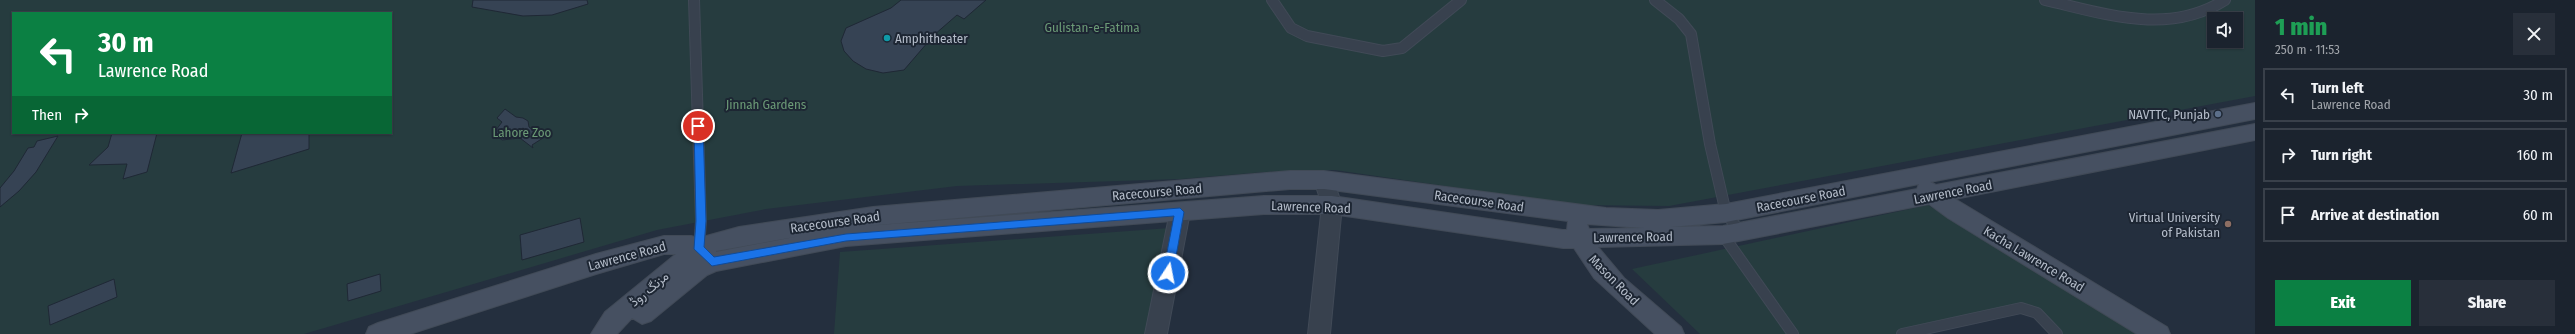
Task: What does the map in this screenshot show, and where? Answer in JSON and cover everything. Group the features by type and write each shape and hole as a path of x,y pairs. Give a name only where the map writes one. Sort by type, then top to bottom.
{"main road":[{"name":"Racecourse Road","path":"705,255 711,243 739,236 873,216 1290,180 1324,180 1575,215 1658,218 1726,213 2255,111"},
{"name":"Lawrence Road","path":"378,334 596,264 672,244 691,245 705,255 846,238 1264,205 1332,205 1563,239 1732,234 2255,132"},
{"name":"Kacha Lawrence Road","path":"1915,177 1933,196 1956,212 2158,334"},
{"name":"Mason Road","path":"1575,215 1579,238 1598,268 1672,334"},
{"path":"641,252 651,253 661,260 664,276"},
{"name":"مزنگ روڈ","path":"603,334 614,319 664,276 705,255"},
{"name":"مزنگ روڈ","path":"615,334 699,268 705,255"}],"street":[{"path":"1319,334 1332,205 1324,180"},
{"path":"1156,334 1180,212"}],"lane":[{"path":"694,0 701,221 705,255"},
{"path":"1272,0 1286,22 1299,33 1383,51 1402,48 1461,0"},
{"path":"1655,0 1679,18 1691,34 1710,144 1732,234 1793,334"},
{"path":"2045,0 2123,17 2157,20 2184,18 2213,10 2225,0"},
{"path":"1902,334 2021,308 2030,308 2042,316 2057,334"}],"green space":[{"name":"Jinnah Gardens","path":"0,0 2255,0 2255,96 1669,206 1576,205 1335,170 1264,172 1181,179 957,186 766,209 657,230 304,334 0,334"},
{"path":"1928,205 2139,334 2058,334 2043,316 2022,313 1907,334 1700,334 1632,269"},
{"path":"1170,228 1148,334 834,334 840,252"}],"building":[{"path":"473,0 587,0 588,4 552,15 523,16 472,7"},
{"name":"Amphitheater","path":"901,0 986,0 964,19 957,15 934,35 904,70 883,73 866,69 853,61 844,51 841,41 846,28 891,8"},
{"path":"505,109 516,117 523,118 528,121 529,127 543,138 532,145 533,148 520,138 502,140 497,136 496,130 502,122 497,118"},
{"path":"112,134 157,134 147,172 123,179 127,164 89,165 108,147"},
{"path":"242,134 309,134 309,149 231,173"},
{"path":"58,136 36,172 19,191 0,207 0,188 14,171 28,148 34,147 37,141"},
{"path":"580,218 584,242 522,260 520,235"},
{"path":"380,274 381,291 348,301 347,284"},
{"path":"114,279 117,297 50,325 48,306"}],"place":[{"name":"Amphitheater","path":"887,38"},
{"name":"NAVTTC, Punjab","path":"2218,114"},
{"name":"Virtual University of Pakistan","path":"2228,224"}],"route":[{"path":"698,126 701,221 699,249 706,254 712,262 846,238 1180,212 1168,273"}],"park label":[{"name":"Gulistan-e-Fatima","path":"1092,27"},
{"name":"Lahore Zoo","path":"522,132"}]}
